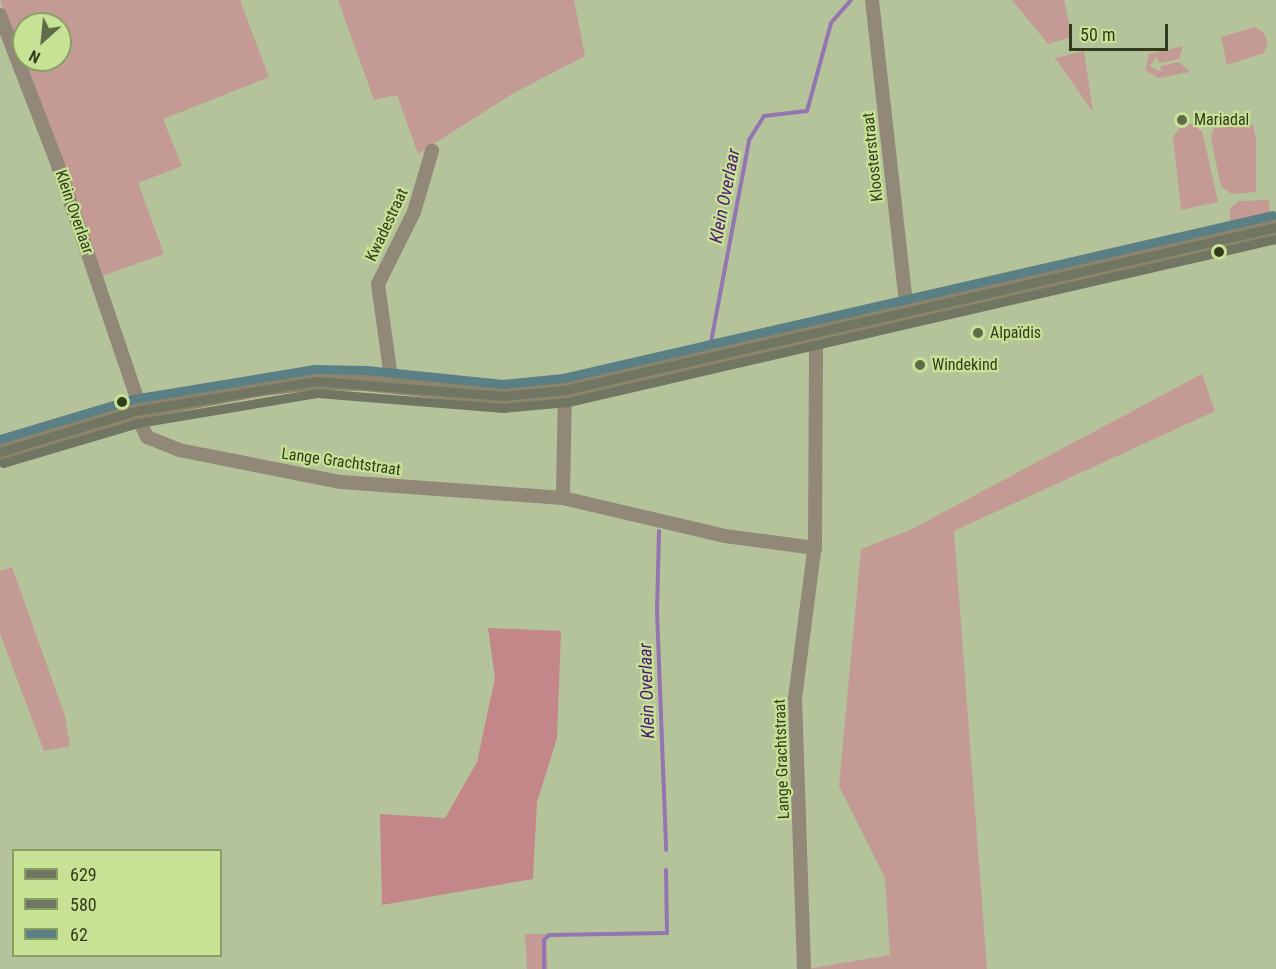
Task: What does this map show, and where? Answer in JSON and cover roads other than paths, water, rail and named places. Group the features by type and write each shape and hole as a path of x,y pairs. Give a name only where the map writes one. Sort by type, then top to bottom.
{"main road":[{"path":"0,452 135,411 225,393 316,381 392,385 471,395 566,390 1276,227"}],"street":[{"name":"Kloosterstraat","path":"872,0 907,311"},
{"name":"Klein Overlaar","path":"0,15 61,174 137,398 135,411"},
{"name":"Kwadestraat","path":"392,385 378,284 414,212 432,151"},
{"name":"Lange Grachtstraat","path":"804,969 795,698 815,548 816,333"},
{"path":"563,498 566,390"},
{"name":"Lange Grachtstraat","path":"135,411 141,430 155,443 297,474 387,488 563,498 725,536 815,548"}],"waterway":[{"name":"Klein Overlaar","path":"711,342 749,140 764,116 807,111 831,23 851,0"},
{"name":"Klein Overlaar","path":"659,531 657,611 666,850"},
{"path":"544,969 544,940 549,935 667,933 666,870"}],"place":[{"name":"Mariadal","path":"1182,120"},
{"name":"Alpaïdis","path":"978,333"},
{"name":"Windekind","path":"920,365"}]}
